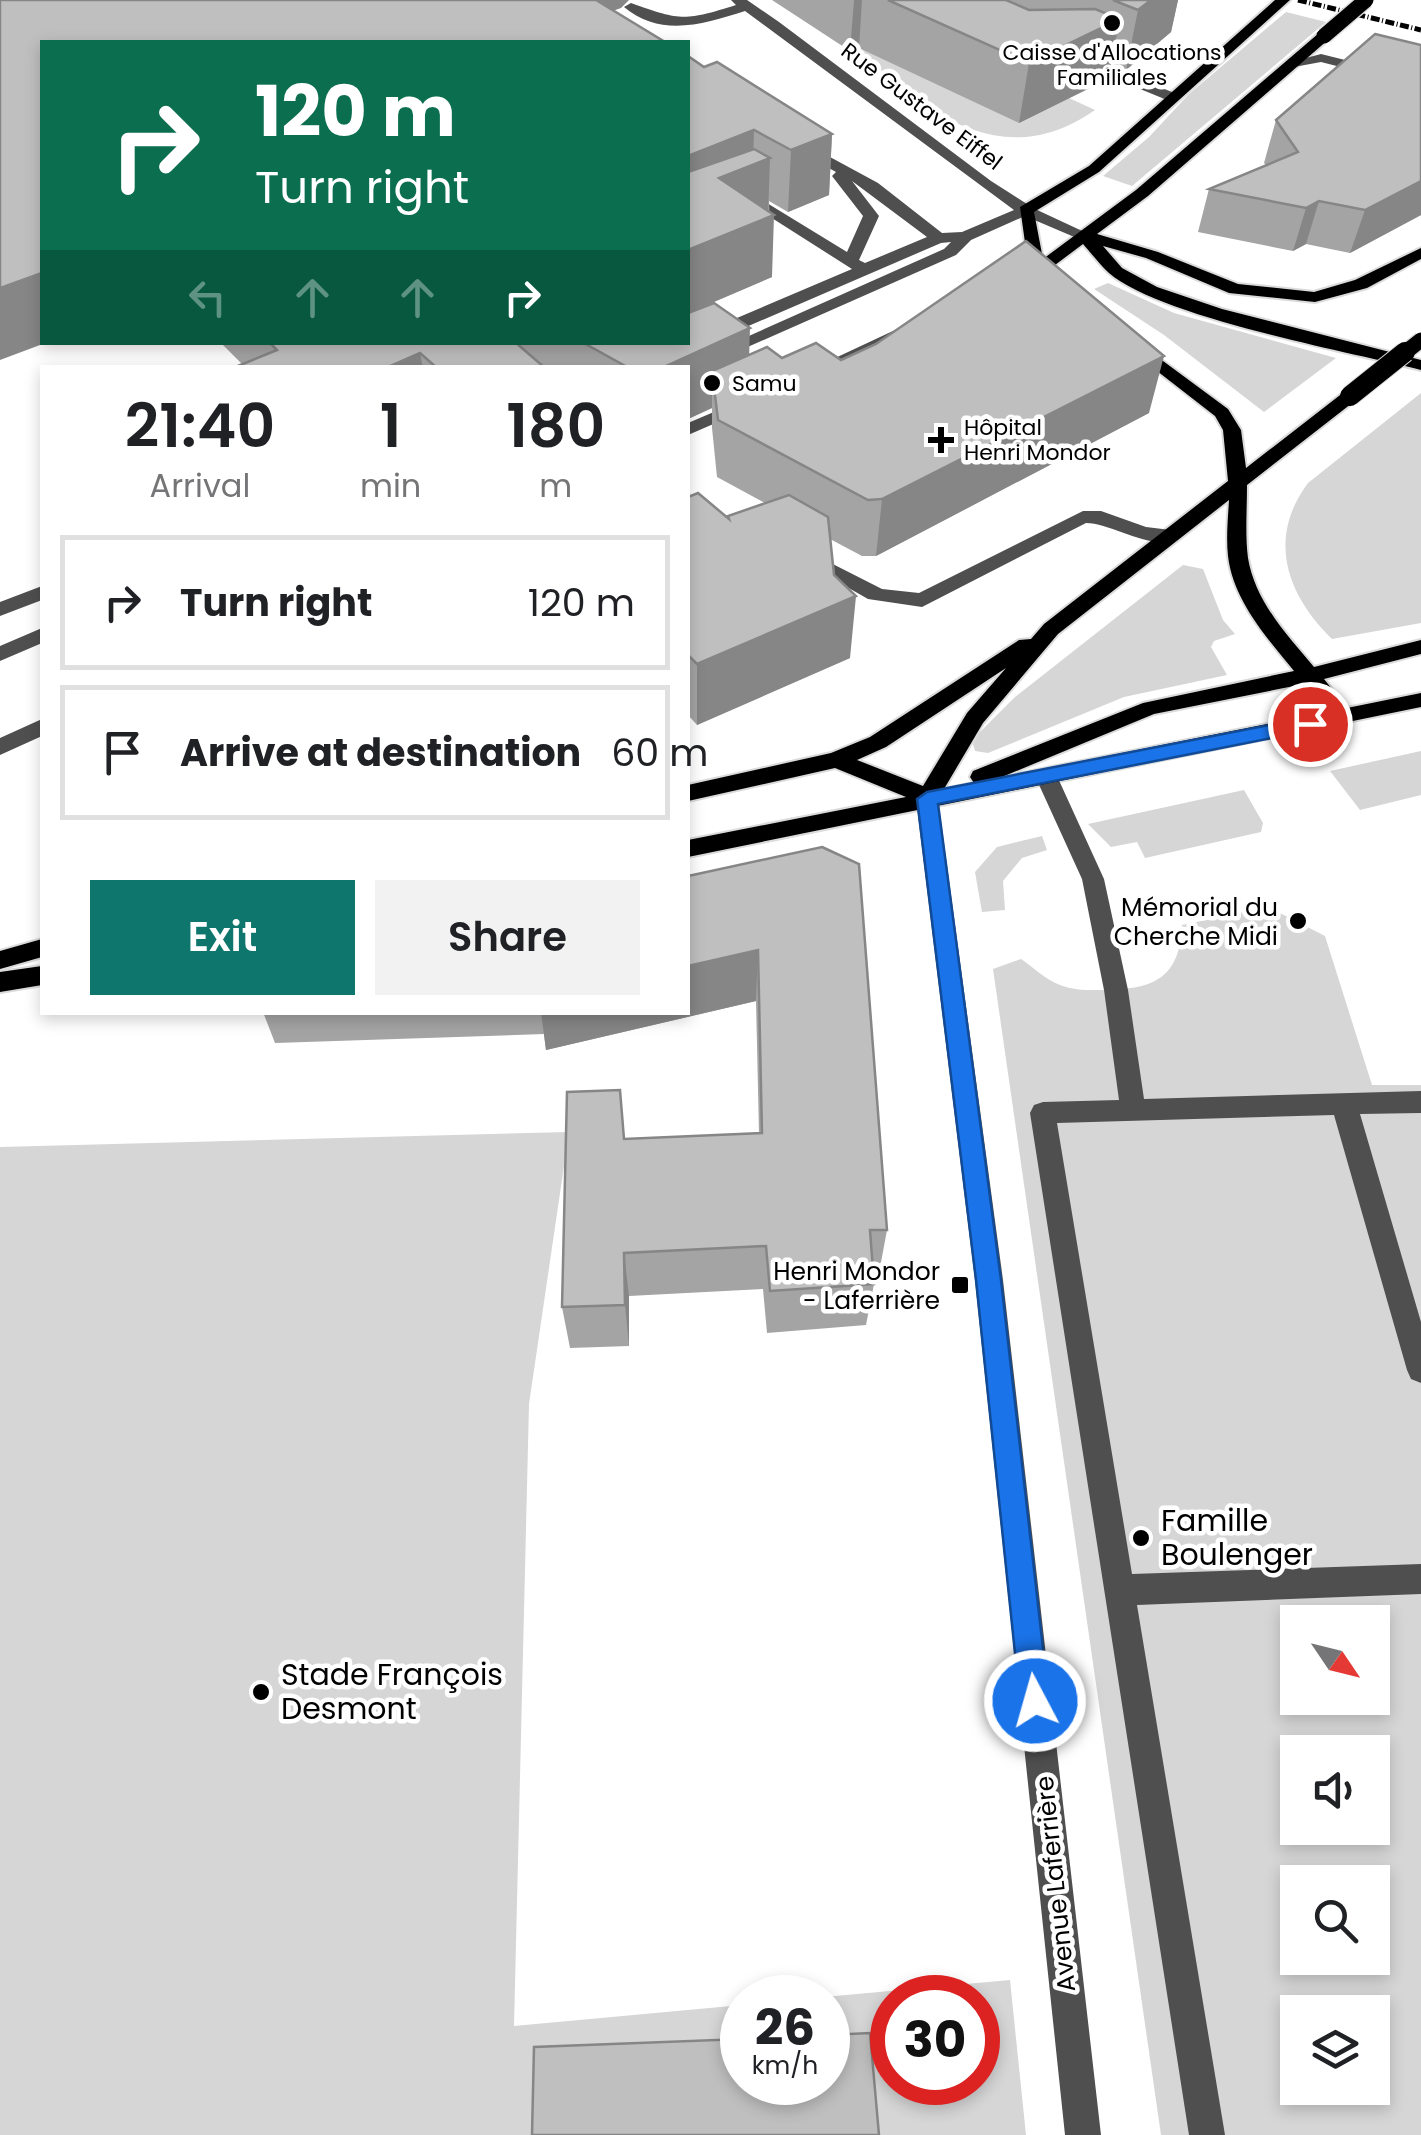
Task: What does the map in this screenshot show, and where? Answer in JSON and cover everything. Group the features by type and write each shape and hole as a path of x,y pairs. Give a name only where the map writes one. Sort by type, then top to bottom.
{"main road":[{"path":"1056,288 1037,271 1026,210 1087,174 1284,0"},
{"path":"1037,271 1142,193 1366,0"},
{"path":"1084,236 1152,255 1235,288 1315,296 1361,284 1421,253"},
{"path":"1084,236 1116,271 1151,291 1216,313 1421,364"},
{"path":"1116,331 1222,413 1232,430 1238,484 1238,557 1245,584 1267,624 1343,717"},
{"path":"690,793 836,760 878,742 1051,629 1421,340"},
{"path":"927,799 975,718 1051,629"},
{"path":"836,760 927,799 1150,708 1312,675 1421,647"},
{"path":"690,850 1421,700"},
{"path":"0,960 40,949"},
{"path":"0,982 40,976"}],"street":[{"path":"631,7 656,22 681,24 746,4 784,7"},
{"name":"Rue Gustave Eiffel","path":"746,4 1026,210 1084,236"},
{"path":"1323,38 1352,58 1382,65"},
{"path":"1294,63 1320,58 1397,76"},
{"path":"1065,59 1090,63 1172,97"},
{"path":"784,137 874,186 938,238"},
{"path":"830,165 871,216 857,265"},
{"path":"690,225 754,200 857,265"},
{"path":"690,365 950,252 965,237 1026,210"},
{"path":"692,344 857,265 938,238 965,237"},
{"path":"1016,280 1037,271"},
{"path":"805,372 924,322"},
{"path":"745,341 769,357"},
{"path":"690,429 766,394"},
{"path":"784,546 876,597 898,602 922,600 1083,517 1101,517 1143,534 1172,535"},
{"path":"0,609 40,595"},
{"path":"0,654 40,636"},
{"path":"0,747 40,729"},
{"path":"1046,776 1094,879 1116,990 1133,1110"},
{"name":"Avenue Laferrière","path":"927,799 989,1280 1083,2135"},
{"path":"1207,2135 1043,1112 1421,1102"},
{"path":"1344,1104 1421,1370"},
{"path":"1120,1590 1421,1579"}],"shaded area":[{"path":"1286,12 1326,22 1132,186 1103,176 1149,137 1189,94"},
{"path":"859,48 1069,98 1095,110 1060,129 1027,137 996,136 936,113 850,51"},
{"path":"1108,283 1174,313 1336,358 1264,412 1164,335 1094,289"},
{"path":"1421,393 1421,623 1332,639 1303,603 1287,565 1285,545 1295,504 1308,483"},
{"path":"1183,565 1203,569 1223,620 1235,634 1214,641 1211,647 1227,675 1124,697 988,753 975,751 973,744 978,734 1015,697"},
{"path":"1421,751 1421,795 1360,810 1330,771"},
{"path":"1244,790 1263,823 1261,832 1145,858 1137,842 1111,847 1088,824"},
{"path":"1042,836 1047,850 1022,858 1003,881 1005,910 982,912 975,872 997,847"},
{"path":"1268,907 1325,936 1372,1085 1421,1085 1421,2135 1161,2135 993,969 1021,959 1050,980 1071,988 1138,987 1162,977 1176,957 1182,925"},
{"name":"Stade François Desmont","path":"569,1132 529,1404 514,2026 720,2007 720,2105 850,2105 850,1995 870,1993 870,2105 1000,2105 1000,1981 1010,1980 1026,2135 0,2135 0,1147"}],"building":[{"path":"0,0 596,0 662,40 40,40 40,274 0,288"},
{"path":"888,0 1006,0 1029,10 1095,9 1120,19 1029,63"},
{"path":"1113,0 1151,0 1138,10"},
{"path":"1375,34 1421,45 1421,181 1365,210 1319,201 1306,208 1209,189 1298,152 1276,120"},
{"path":"690,57 704,67 717,62 832,134 791,150 754,130 690,155"},
{"path":"754,149 770,158 719,178 774,215 690,249 690,171"},
{"path":"1026,241 1164,356 882,499 868,500 718,420 712,371 767,347 782,358 816,343 841,360 876,344"},
{"path":"714,303 750,328 669,365 624,365 587,345 690,345 690,312"},
{"path":"272,345 518,345 542,365 434,365 420,353 393,365 240,365 277,350"},
{"path":"698,493 729,519 728,516 789,495 828,517 834,575 856,596 697,664 690,657 690,496"},
{"path":"822,847 859,864 887,1230 870,1230 874,1284 770,1291 766,1246 624,1253 625,1305 562,1307 567,1092 620,1090 624,1139 762,1133 758,950 690,966 690,876"},
{"path":"870,2033 870,2105 876,2105 879,2135 532,2135 534,2047 720,2040 720,2105 850,2105 850,2034"}],"railway":[{"path":"1298,0 1421,30"}],"place":[{"name":"Caisse d'Allocations Familiales","path":"1112,23"},
{"name":"Samu","path":"712,383"},
{"name":"Hôpital Henri Mondor","path":"941,440"},
{"name":"Mémorial du Cherche Midi","path":"1298,921"},
{"name":"Henri Mondor - Laferrière","path":"960,1285"},
{"name":"Famille Boulenger","path":"1141,1538"},
{"name":"Stade François Desmont","path":"261,1692"}],"route":[{"path":"1035,1701 989,1280 927,799 1310,724"}]}
